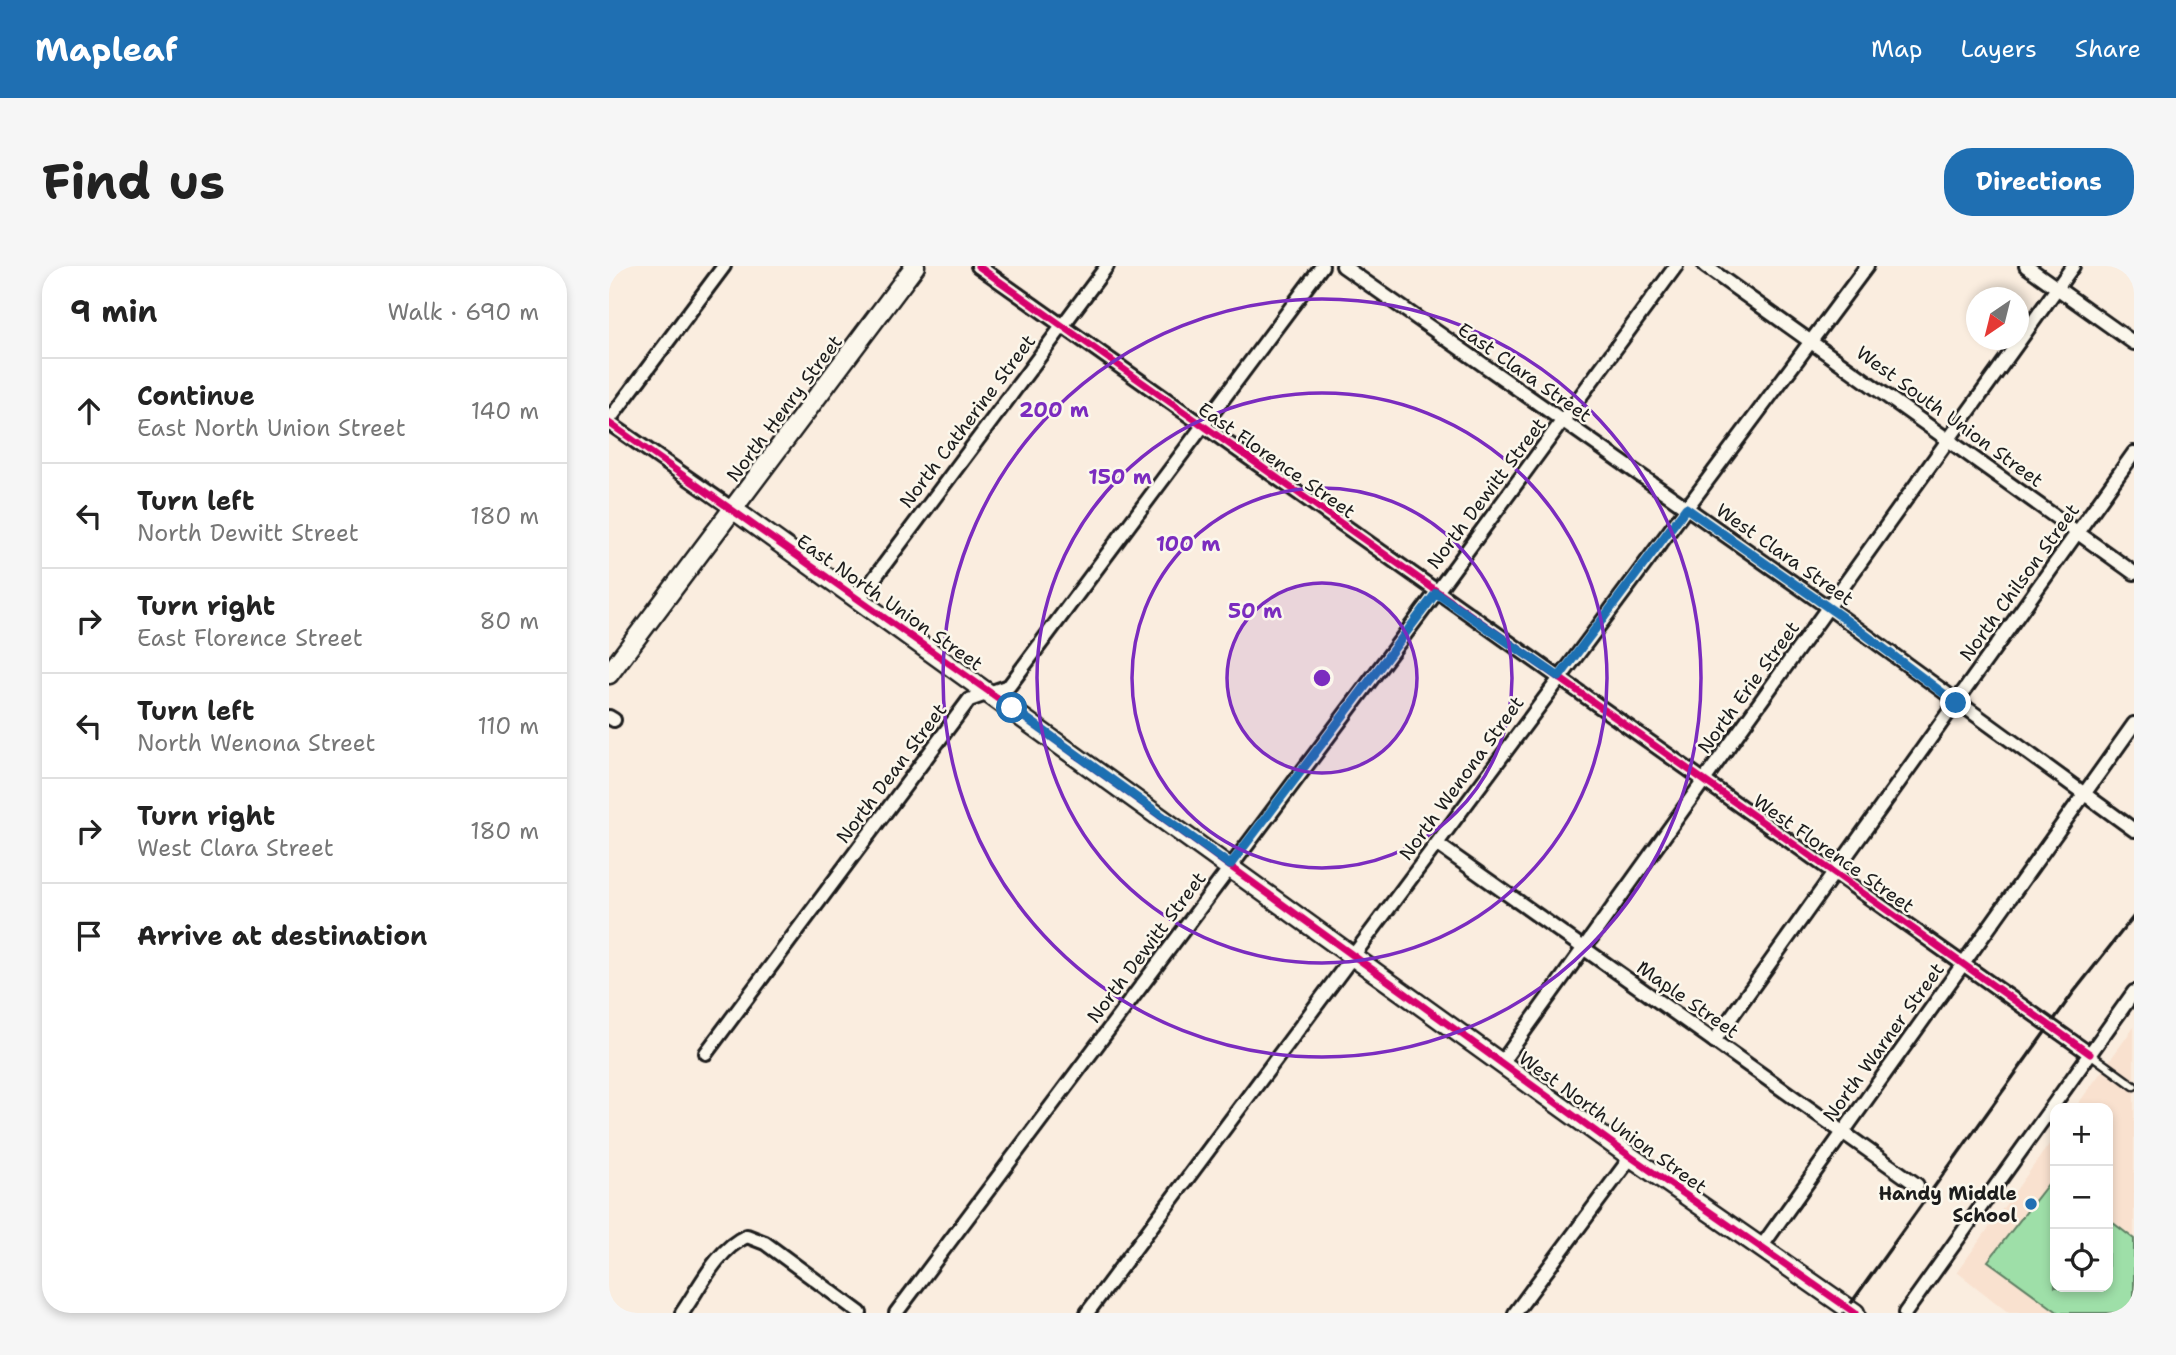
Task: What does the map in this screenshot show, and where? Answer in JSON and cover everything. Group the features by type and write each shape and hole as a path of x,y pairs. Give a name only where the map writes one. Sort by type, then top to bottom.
{"street":[{"path":"609,421 725,266"},
{"name":"North Henry Street","path":"609,674 915,266"},
{"name":"East Florence Street","path":"978,266 1436,593 1559,677"},
{"name":"North Catherine Street","path":"858,600 1107,266"},
{"name":"North Dean Street","path":"706,1053 969,700 1009,686 1322,266"},
{"name":"East Clara Street","path":"1343,266 1686,508"},
{"name":"North Dewitt Street","path":"896,1313 1436,593 1676,266"},
{"name":"West South Union Street","path":"1705,266 2134,573"},
{"name":"North Wenona Street","path":"1087,1313 1867,266"},
{"path":"2026,266 2134,343"},
{"name":"North Erie Street","path":"1502,1062 2073,266"},
{"name":"East North Union Street","path":"609,421 990,692 1354,956"},
{"name":"North Chilson Street","path":"1714,1041 2134,453"},
{"name":"West Clara Street","path":"1686,508 1829,608 2134,830"},
{"name":"West Florence Street","path":"1559,677 2090,1054"},
{"name":"North Warner Street","path":"1762,1246 2134,724"},
{"name":"Maple Street","path":"1437,844 1917,1185"},
{"name":"West North Union Street","path":"1354,956 1854,1313"},
{"path":"1905,1313 2134,992"},
{"path":"1515,1313 1632,1157"},
{"path":"682,1313 730,1245 747,1236 765,1243 860,1313"}],"lane":[{"path":"2090,1054 2134,1086"}],"shaded area":[{"name":"Handy Middle School","path":"2134,1027 2134,1313 2009,1313 1957,1272 2050,1143 2050,1292 2113,1292 2113,1103 2079,1103"}],"green space":[{"path":"2050,1182 2050,1292 2113,1292 2113,1223 2134,1239 2134,1313 2059,1313 1988,1261"}],"railway":[{"path":"1844,1313 2073,993 2134,916"}],"cycle path":[{"path":"978,266 2090,1054"},
{"path":"609,423 1012,708 1631,1157 1855,1313"}],"place":[{"name":"Handy Middle School","path":"2031,1204"}],"route":[{"path":"1012,708 1230,865 1436,593 1559,677 1686,508 1842,617 1940,688 1956,703"}]}
